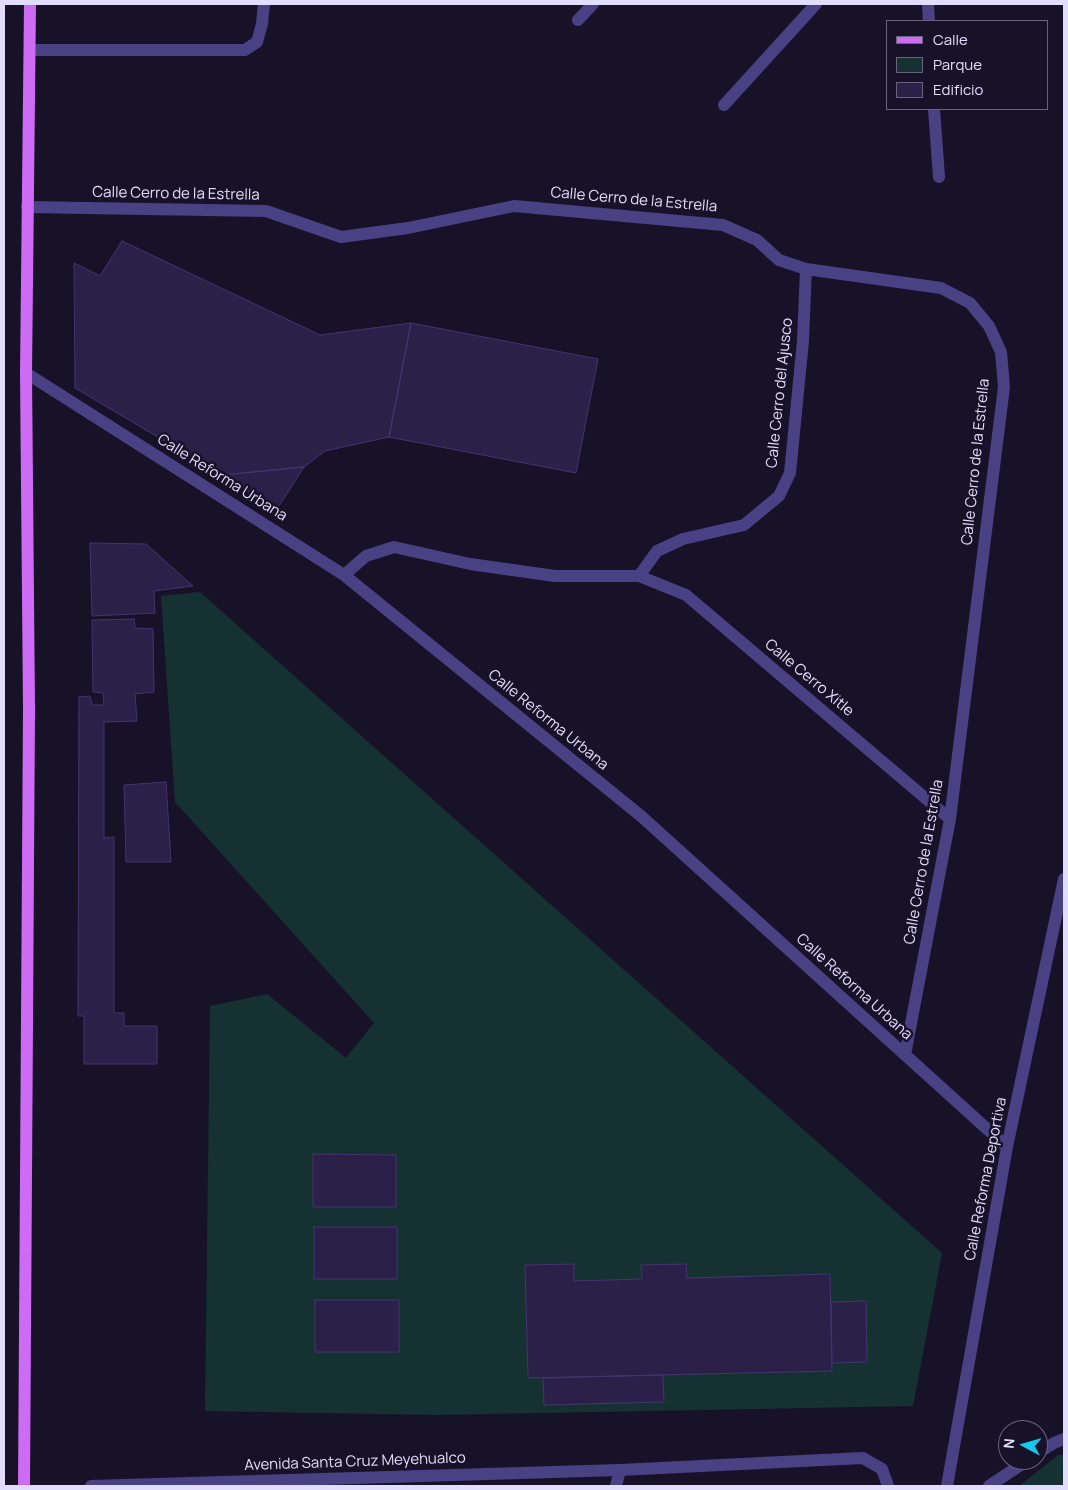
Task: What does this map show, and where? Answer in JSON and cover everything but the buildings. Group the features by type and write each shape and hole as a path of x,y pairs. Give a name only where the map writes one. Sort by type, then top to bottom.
{"main road":[{"path":"24,1486 29,719 26,374 30,4"}],"street":[{"path":"30,50 245,50 257,42 262,24 264,4"},
{"path":"578,20 594,4"},
{"path":"724,104 816,4"},
{"path":"928,4 929,20"},
{"path":"934,110 938,177"},
{"name":"Calle Cerro de la Estrella","path":"28,207 266,211 341,237 408,228 514,206 723,225 757,240 779,260 806,269 942,288 970,303 989,326 1001,352 1004,387 950,819 905,1054"},
{"name":"Calle Cerro del Ajusco","path":"639,576 657,551 683,539 744,525 779,496 790,472 803,341 806,269"},
{"name":"Calle Reforma Urbana","path":"26,374 344,575 641,816 1007,1147"},
{"path":"344,575 366,556 394,547 470,564 555,576 639,576"},
{"name":"Calle Cerro Xitle","path":"639,576 686,595 950,819"},
{"name":"Calle Reforma Deportiva","path":"947,1486 1007,1147 1063,898 1064,879"},
{"path":"1048,1447 1064,1438"},
{"name":"Avenida Santa Cruz Meyehualco","path":"91,1486 620,1470 863,1458 882,1469 888,1486"},
{"path":"616,1486 620,1470"},
{"path":"989,1486 1013,1470"}],"green space":[{"path":"200,592 942,1253 913,1406 437,1415 205,1411 210,1006 267,994 346,1058 374,1023 175,802 161,596"},
{"path":"1058,1455 1064,1455 1064,1486 1019,1486 1039,1470 1048,1470 1048,1463"}]}
